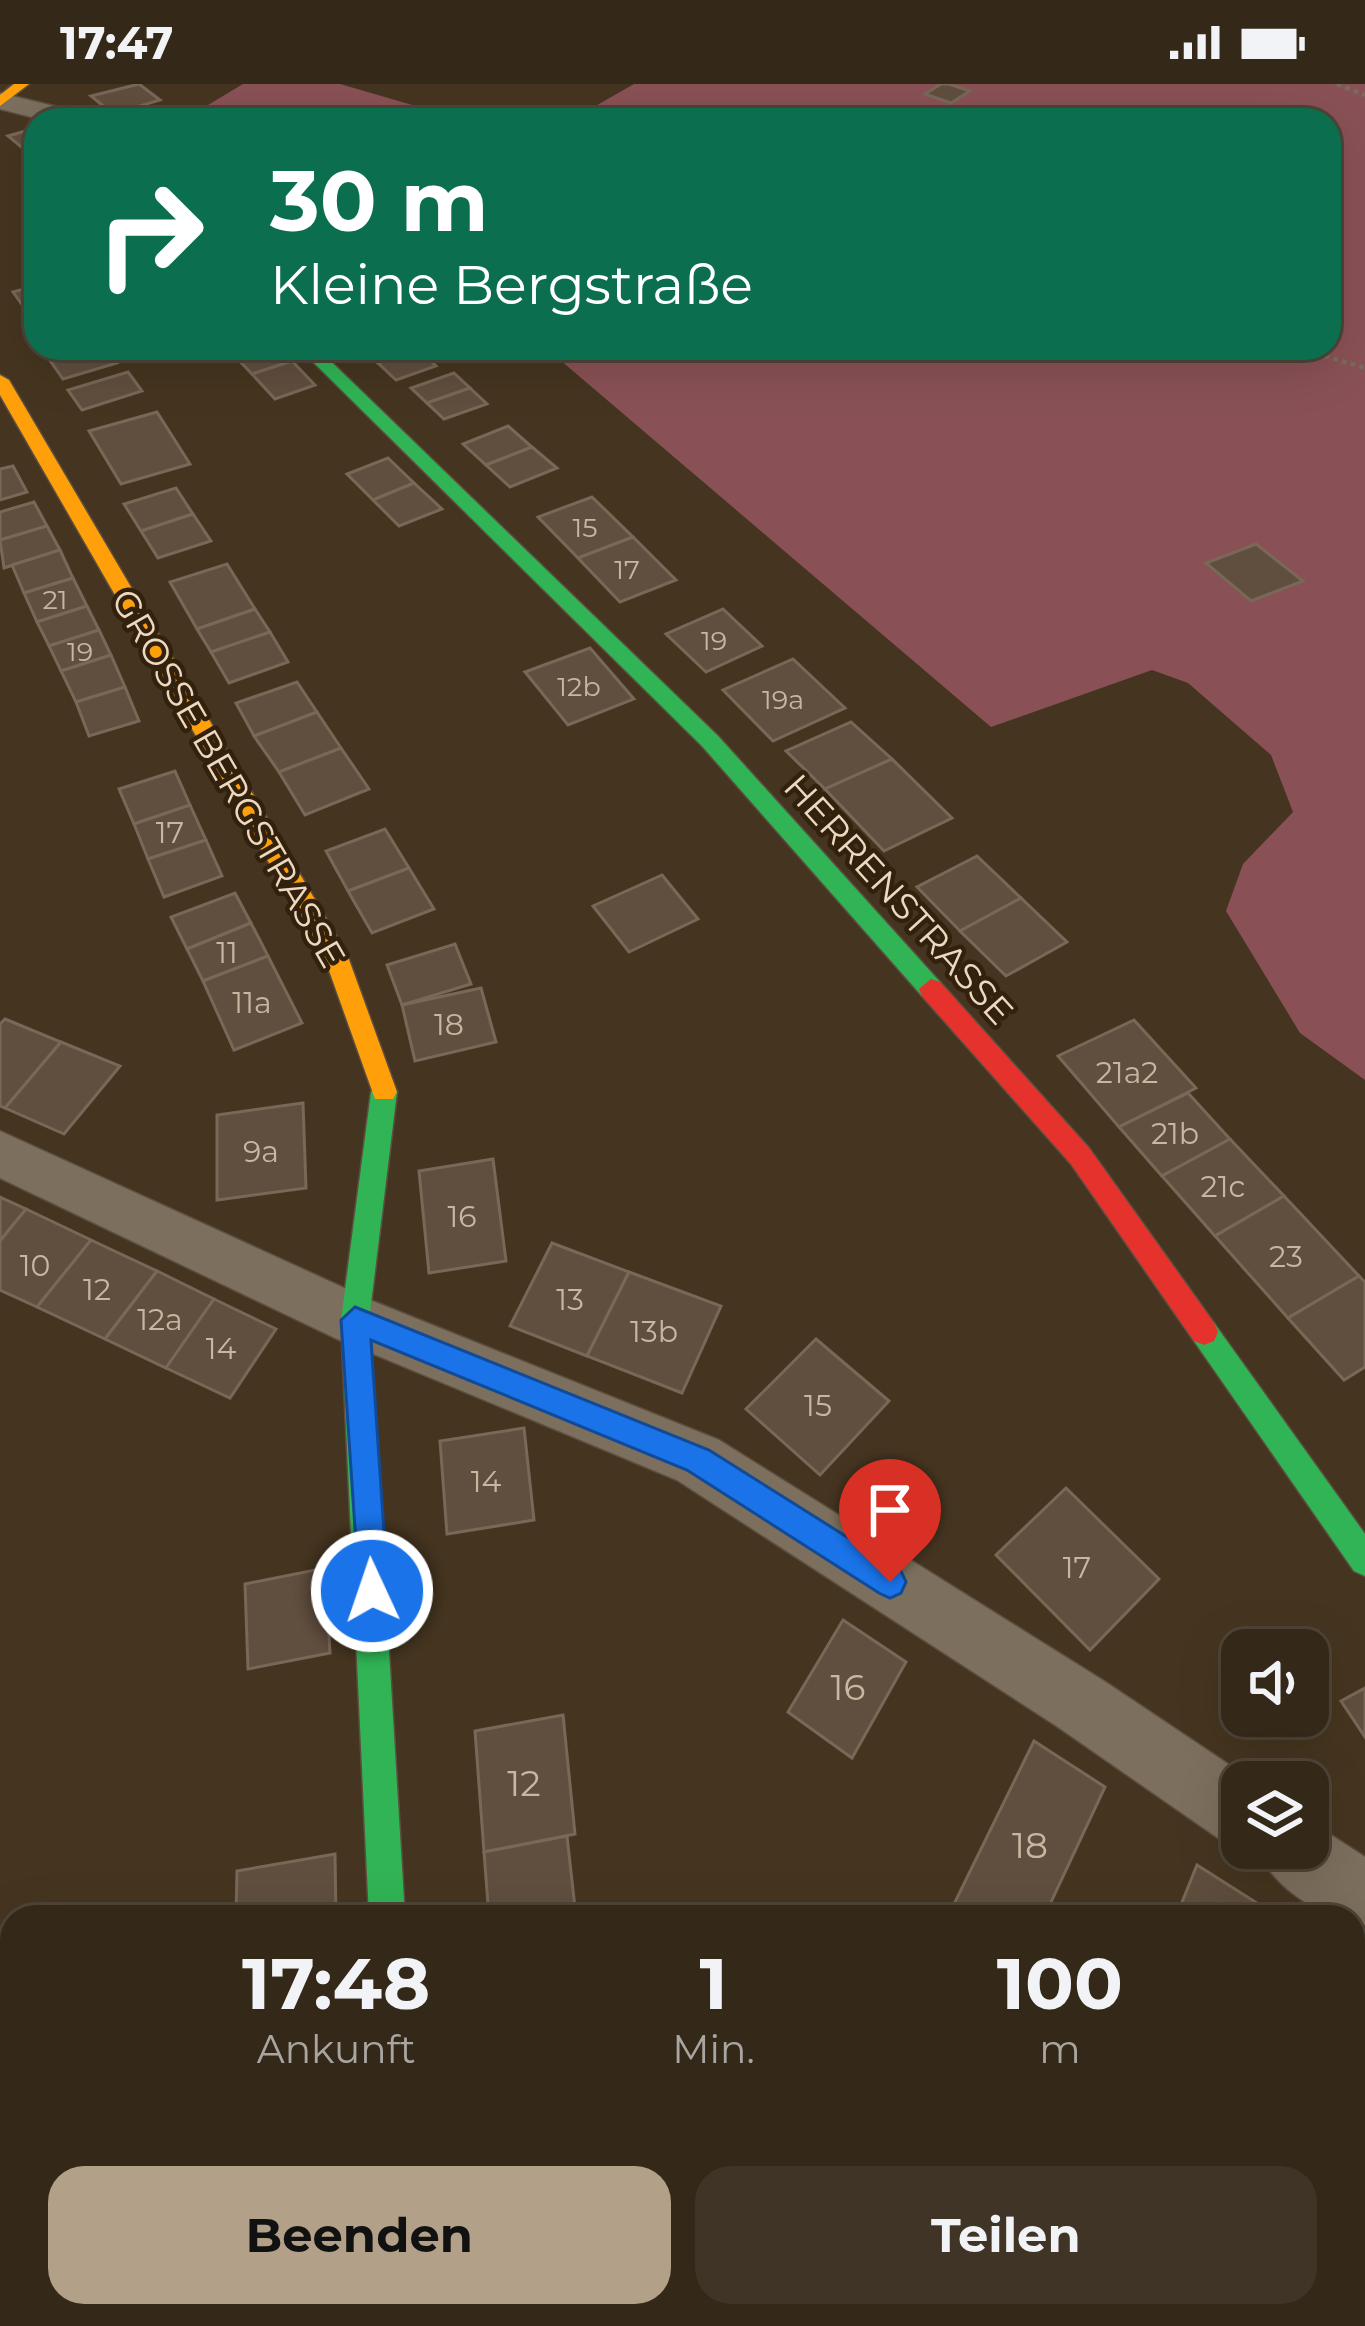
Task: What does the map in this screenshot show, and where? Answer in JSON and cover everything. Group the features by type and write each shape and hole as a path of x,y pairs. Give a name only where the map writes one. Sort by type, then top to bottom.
{"street":[{"path":"1,101 22,84"},
{"name":"HERRENSTRASSE","path":"319,360 710,741 1080,1156 1365,1561"},
{"name":"GROSSE BERGSTRASSE","path":"0,380 338,961 384,1090 355,1320 386,1905"},
{"path":"0,1153 355,1320 698,1460 1082,1704 1221,1800"},
{"path":"1321,1869 1365,1899"}],"path":[{"path":"1336,84 1365,94"}],"shaded area":[{"path":"243,84 340,84 423,108 203,108"},
{"path":"634,84 1365,84 1365,1080 1300,1033 1226,911 1243,864 1293,812 1271,755 1188,683 1152,670 991,727 560,360 1341,360 1341,108 592,108"}],"building":[{"path":"139,84 160,100 133,108 106,108 91,96"},
{"path":"941,84 970,91 951,103 925,94"},
{"path":"24,131 24,149 8,136"},
{"path":"24,289 24,307 13,292"},
{"path":"50,360 117,363 63,379"},
{"path":"239,360 292,361 252,374"},
{"path":"430,360 436,366 396,380 378,363"},
{"path":"292,361 315,385 275,399 252,374"},
{"path":"128,372 142,391 82,410 68,390"},
{"path":"454,373 470,388 427,403 411,388"},
{"path":"470,388 487,404 444,419 427,403"},
{"path":"157,412 190,464 121,484 89,431"},
{"path":"508,426 532,447 486,465 463,444"},
{"path":"532,447 557,468 510,487 486,465"},
{"path":"388,458 414,483 373,500 347,474"},
{"path":"13,466 27,492 0,500 0,469"},
{"path":"414,483 442,509 399,526 373,500"},
{"path":"176,488 193,514 141,531 124,504"},
{"path":"592,497 633,537 578,558 538,517"},
{"path":"34,502 47,526 0,540 0,512"},
{"path":"193,514 211,541 158,558 141,531"},
{"path":"47,526 60,550 4,568 0,540"},
{"path":"633,537 676,580 620,602 578,558"},
{"path":"1256,544 1303,581 1251,601 1206,563"},
{"path":"60,550 73,578 24,593 12,565"},
{"path":"227,564 255,609 197,629 170,582"},
{"path":"73,578 87,606 37,622 24,593"},
{"path":"87,606 99,630 49,646 37,622"},
{"path":"255,609 270,632 211,652 197,629"},
{"path":"723,609 762,646 706,672 666,634"},
{"path":"99,630 111,655 61,671 49,646"},
{"path":"270,632 288,662 229,683 211,652"},
{"path":"590,648 634,699 568,725 525,672"},
{"path":"111,655 125,687 76,702 61,671"},
{"path":"793,659 845,708 773,741 723,690"},
{"path":"297,682 317,712 254,736 236,703"},
{"path":"125,687 139,721 89,736 76,702"},
{"path":"317,712 341,748 279,772 254,736"},
{"path":"851,722 892,759 825,789 786,751"},
{"path":"341,748 369,789 305,815 279,772"},
{"path":"892,759 952,818 884,851 825,789"},
{"path":"175,771 190,805 134,824 119,789"},
{"path":"190,805 206,840 148,859 134,824"},
{"path":"385,829 409,868 348,891 326,851"},
{"path":"206,840 222,876 164,897 148,859"},
{"path":"977,856 1021,898 960,931 917,887"},
{"path":"409,868 434,909 372,933 348,891"},
{"path":"662,875 698,919 629,952 593,906"},
{"path":"235,893 251,923 187,949 171,917"},
{"path":"1021,898 1067,942 1006,976 960,931"},
{"path":"251,923 268,956 203,981 187,949"},
{"path":"455,944 471,984 402,1005 387,965"},
{"path":"268,956 302,1023 234,1050 203,981"},
{"path":"481,988 496,1042 415,1061 402,1005"},
{"path":"5,1019 61,1042 5,1108 0,1106 0,1024"},
{"path":"1134,1020 1196,1088 1119,1127 1058,1056"},
{"path":"61,1042 120,1066 64,1134 5,1108"},
{"path":"1188,1093 1230,1139 1162,1176 1119,1127"},
{"path":"303,1103 306,1188 217,1200 217,1115"},
{"path":"1230,1139 1284,1196 1215,1236 1162,1176"},
{"path":"493,1159 506,1261 429,1273 419,1171"},
{"path":"1284,1196 1359,1276 1288,1318 1215,1236"},
{"path":"0,1197 26,1209 0,1241"},
{"path":"26,1209 91,1240 37,1307 0,1290 0,1241"},
{"path":"91,1240 157,1271 105,1339 37,1307"},
{"path":"552,1243 629,1272 587,1356 510,1326"},
{"path":"157,1271 214,1299 166,1368 105,1339"},
{"path":"629,1272 721,1306 682,1393 587,1356"},
{"path":"1359,1276 1365,1282 1365,1367 1344,1380 1288,1318"},
{"path":"214,1299 276,1329 230,1398 166,1368"},
{"path":"816,1339 889,1401 820,1475 746,1409"},
{"path":"524,1428 534,1520 447,1534 440,1441"},
{"path":"1066,1488 1159,1579 1090,1650 996,1555"},
{"path":"325,1568 330,1653 248,1669 245,1584"},
{"path":"843,1620 906,1662 852,1758 788,1712"},
{"path":"1365,1688 1365,1737 1341,1701"},
{"path":"563,1715 575,1834 484,1852 475,1731"},
{"path":"1034,1741 1105,1787 1050,1905 954,1904"},
{"path":"567,1836 575,1905 488,1905 484,1852"},
{"path":"335,1854 336,1905 236,1905 237,1871"},
{"path":"1197,1865 1260,1905 1181,1905"}],"traffic: fast":[{"path":"319,360 710,741 931,989"},
{"path":"384,1092 355,1320 386,1905"},
{"path":"1204,1332 1365,1560"}],"traffic: slow":[{"path":"0,102 22,84"},
{"path":"0,380 338,961 384,1092"}],"traffic: jam":[{"path":"931,989 1080,1156 1204,1332"}],"route":[{"path":"372,1591 355,1320 698,1460 890,1582"}]}
